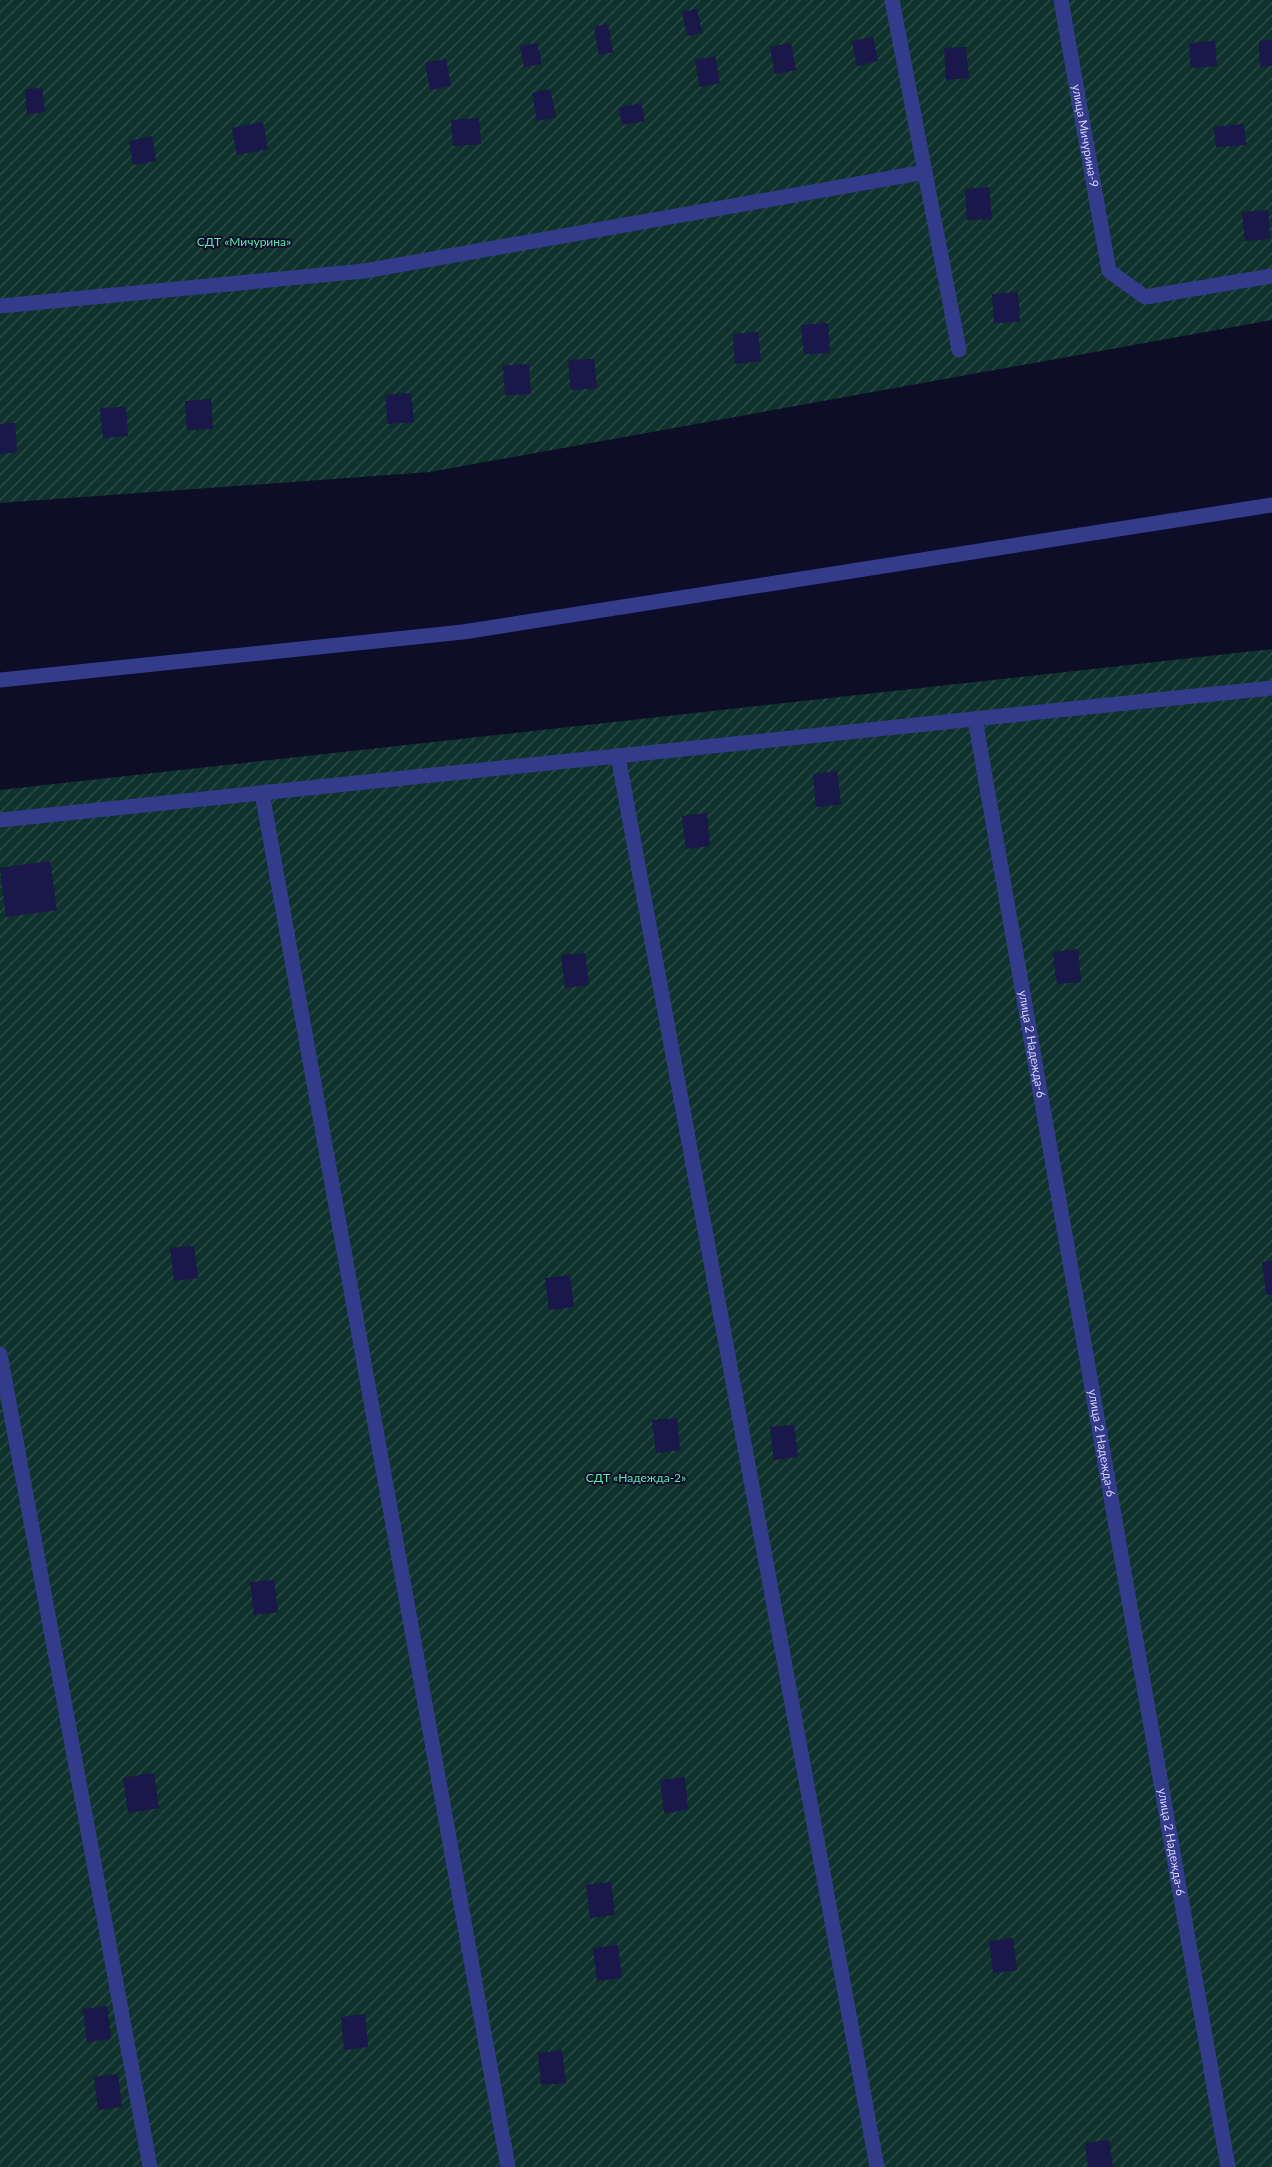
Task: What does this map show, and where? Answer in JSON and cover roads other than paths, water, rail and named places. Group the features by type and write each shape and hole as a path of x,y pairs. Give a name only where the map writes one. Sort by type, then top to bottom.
{"street":[{"path":"892,0 959,350"},
{"name":"улица Мичурина-9","path":"1062,0 1109,271 1145,297 1272,276"},
{"path":"0,306 364,271 925,172"},
{"path":"0,680 463,632 1272,504"},
{"path":"0,820 1272,688"},
{"name":"улица 2 Надежда-6","path":"975,719 1228,2167"},
{"path":"618,756 877,2167"},
{"path":"262,793 508,2167"},
{"path":"0,1354 150,2167"}],"park label":[{"name":"СДТ «Мичурина»","path":"244,242"},
{"name":"СДТ «Надежда-2»","path":"636,1478"}]}
